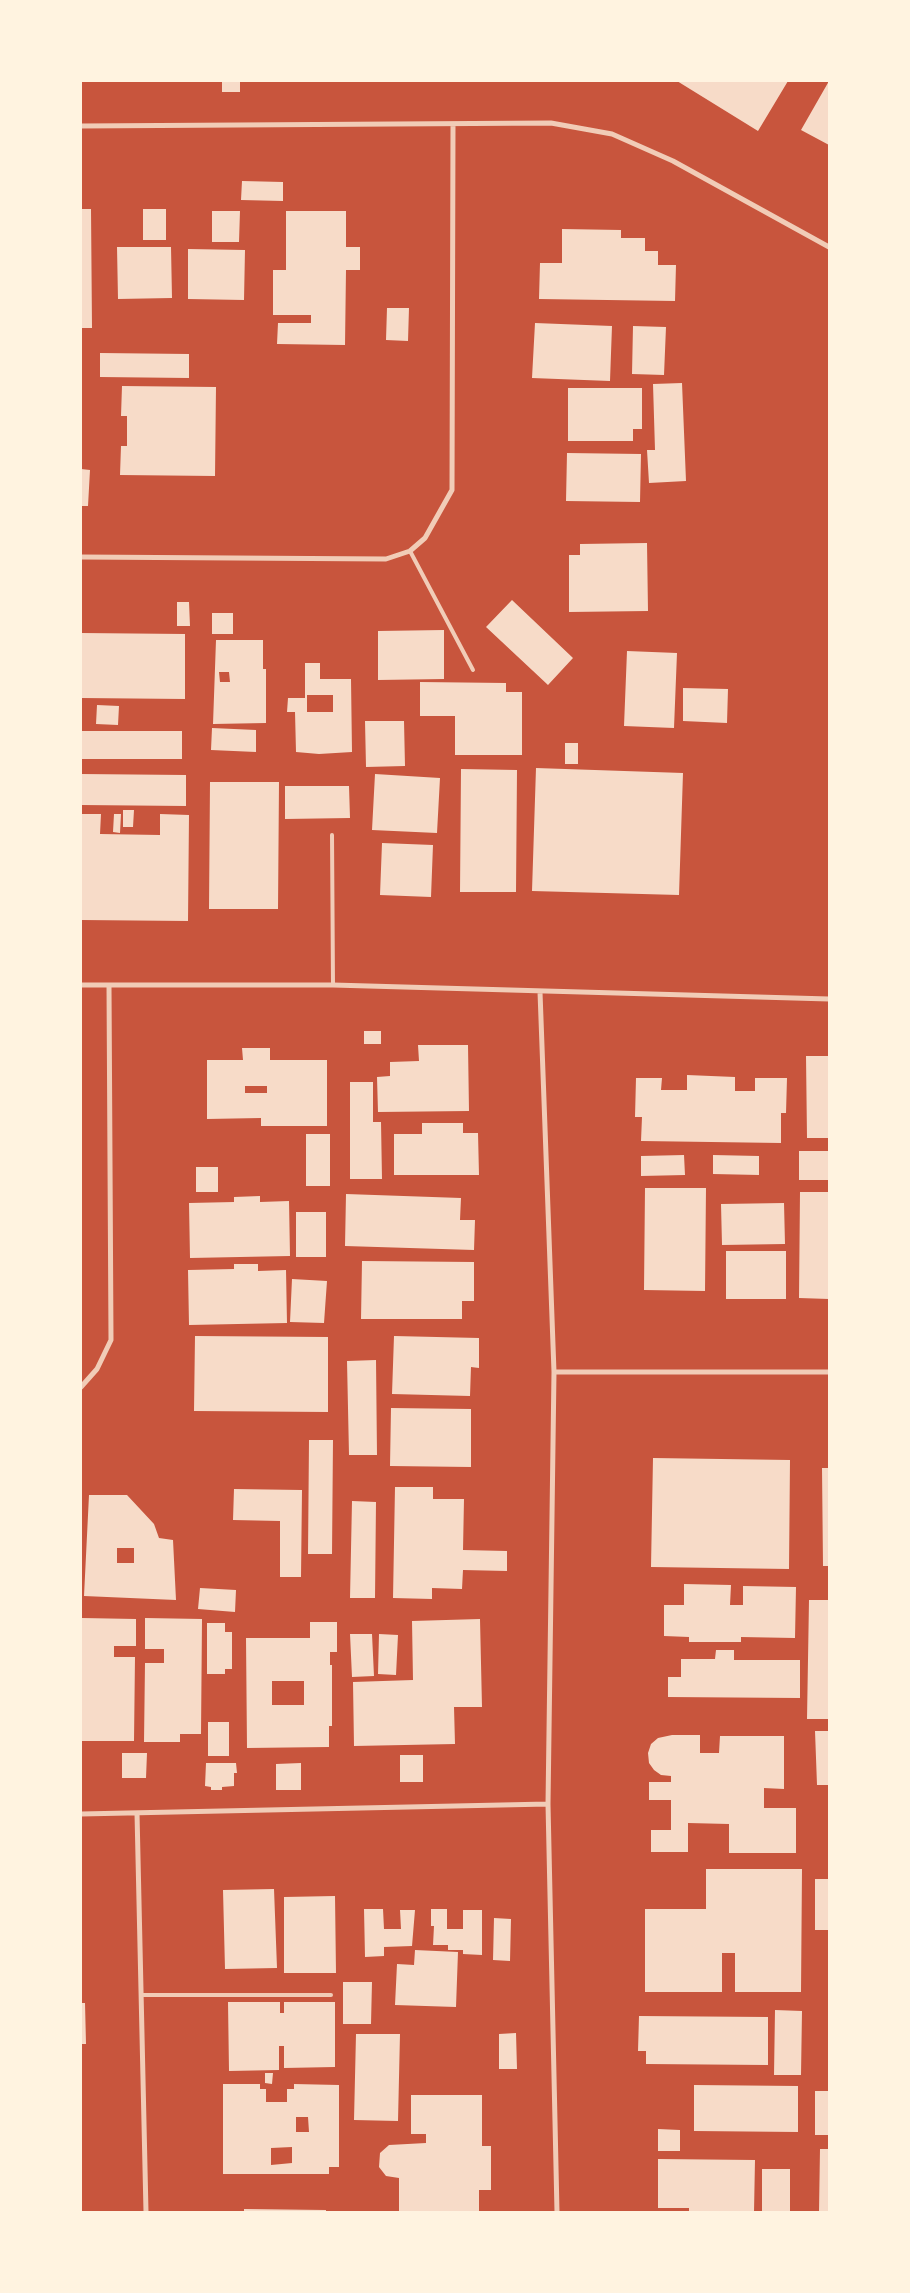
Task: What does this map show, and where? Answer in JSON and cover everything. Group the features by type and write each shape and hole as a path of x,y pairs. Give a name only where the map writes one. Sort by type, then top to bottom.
{"street":[{"path":"81,126 551,123 612,134 673,161 829,247"},
{"path":"81,557 386,558 410,551 426,538 452,490 453,124"},
{"path":"81,985 333,985 829,999"},
{"path":"81,1387 97,1369 112,1340 109,985"},
{"path":"540,992 554,1372 548,1804 557,2212"},
{"path":"554,1372 829,1372"},
{"path":"81,1814 548,1804"},
{"path":"137,1813 146,2212"}],"lane":[{"path":"410,551 473,670"},
{"path":"332,835 333,985"},
{"path":"141,1995 331,1995"}],"building":[{"path":"222,81 240,81 240,92 222,92"},
{"path":"677,81 788,81 758,131"},
{"path":"829,81 829,145 801,130"},
{"path":"242,181 283,182 283,201 241,200"},
{"path":"81,209 91,209 92,328 81,328"},
{"path":"143,209 166,209 166,240 143,240"},
{"path":"212,211 240,211 239,242 212,242"},
{"path":"286,211 346,211 346,247 360,247 360,270 346,270 345,345 277,344 278,323 311,323 311,315 273,315 273,270 286,270"},
{"path":"562,229 621,230 621,238 645,238 645,251 658,251 658,265 676,265 675,301 539,299 540,263 562,263"},
{"path":"117,247 171,247 172,298 118,299"},
{"path":"188,249 245,250 244,300 188,299"},
{"path":"387,308 409,308 408,341 386,340"},
{"path":"535,323 612,326 610,381 532,378"},
{"path":"633,326 666,327 664,375 632,374"},
{"path":"100,353 189,354 189,378 100,377"},
{"path":"682,383 686,481 649,483 647,450 655,450 653,384"},
{"path":"122,386 216,387 215,476 120,475 121,446 127,446 127,416 121,416"},
{"path":"568,388 642,388 642,429 633,429 633,441 568,441"},
{"path":"567,453 641,454 640,502 566,501"},
{"path":"81,469 90,470 88,506 81,506"},
{"path":"647,543 648,611 569,612 569,555 580,555 580,544"},
{"path":"512,600 573,658 548,685 486,627"},
{"path":"177,602 189,602 190,626 177,626"},
{"path":"212,613 233,613 233,634 212,634"},
{"path":"444,630 444,679 378,680 378,631"},
{"path":"81,633 185,634 185,699 81,698"},
{"path":"216,640 263,640 263,669 266,669 266,723 213,724","holes":["219,672 229,672 230,682 220,682"]},
{"path":"627,651 677,653 674,728 624,726"},
{"path":"305,663 320,663 320,679 351,679 352,752 319,754 296,752 295,712 287,712 288,698 305,698","holes":["307,695 333,695 333,712 307,712"]},
{"path":"420,682 506,683 506,692 522,692 522,755 455,755 455,716 420,716"},
{"path":"683,688 728,689 727,723 683,721"},
{"path":"97,705 119,706 118,725 96,724"},
{"path":"365,721 404,721 405,766 366,767"},
{"path":"212,728 256,730 256,752 211,750"},
{"path":"81,731 182,731 182,759 81,759"},
{"path":"565,743 578,743 578,764 565,764"},
{"path":"536,768 683,773 679,895 532,891"},
{"path":"461,769 517,770 516,892 460,892"},
{"path":"81,774 186,775 186,806 81,805"},
{"path":"375,774 440,778 437,833 372,830"},
{"path":"210,782 279,782 278,909 209,909"},
{"path":"285,786 349,786 350,818 285,819"},
{"path":"123,810 134,810 133,827 123,827"},
{"path":"81,814 101,814 100,834 160,835 160,814 189,815 188,921 81,920"},
{"path":"114,814 121,814 120,833 113,832"},
{"path":"382,843 433,845 431,897 380,895"},
{"path":"364,1031 381,1031 381,1044 364,1044"},
{"path":"418,1045 468,1045 469,1111 378,1112 377,1077 390,1076 390,1062 419,1061"},
{"path":"242,1048 270,1048 270,1060 327,1060 327,1126 261,1126 261,1118 207,1119 207,1060 243,1060","holes":["245,1086 267,1086 267,1093 245,1093"]},
{"path":"806,1056 829,1056 829,1138 807,1138"},
{"path":"687,1075 735,1077 735,1091 755,1091 755,1078 787,1078 786,1113 781,1113 781,1143 641,1141 642,1117 635,1117 636,1078 662,1078 661,1090 687,1090"},
{"path":"350,1082 373,1082 373,1122 381,1122 382,1179 350,1179"},
{"path":"422,1123 463,1123 463,1133 478,1133 479,1175 394,1175 394,1134 422,1134"},
{"path":"306,1134 330,1134 330,1186 306,1186"},
{"path":"799,1151 829,1151 829,1180 799,1180"},
{"path":"684,1155 685,1175 641,1176 641,1156"},
{"path":"713,1155 759,1156 759,1175 713,1174"},
{"path":"196,1167 218,1167 218,1192 196,1192"},
{"path":"645,1188 706,1188 705,1291 644,1290"},
{"path":"800,1192 829,1192 829,1299 799,1298"},
{"path":"346,1194 461,1198 460,1220 475,1220 474,1250 345,1246"},
{"path":"260,1196 260,1202 289,1201 290,1256 190,1258 189,1203 234,1202 234,1197"},
{"path":"784,1203 785,1244 722,1245 721,1204"},
{"path":"296,1212 326,1212 326,1257 296,1257"},
{"path":"726,1251 786,1251 786,1299 726,1299"},
{"path":"362,1261 474,1262 474,1301 462,1301 462,1319 361,1319"},
{"path":"234,1264 258,1264 258,1271 286,1270 287,1323 189,1325 188,1270 234,1269"},
{"path":"292,1279 327,1281 324,1323 290,1322"},
{"path":"195,1336 328,1337 328,1412 194,1411"},
{"path":"394,1336 479,1338 479,1368 471,1367 470,1396 392,1394"},
{"path":"376,1360 377,1455 349,1455 347,1361"},
{"path":"391,1408 471,1409 471,1467 390,1466"},
{"path":"309,1440 333,1440 332,1554 308,1554"},
{"path":"653,1458 790,1460 789,1569 651,1567"},
{"path":"822,1468 829,1468 829,1566 823,1566"},
{"path":"395,1487 433,1487 433,1499 464,1499 463,1550 507,1551 507,1571 463,1570 462,1589 432,1588 432,1599 393,1598"},
{"path":"234,1489 302,1490 301,1577 280,1577 280,1521 233,1520"},
{"path":"89,1495 127,1495 154,1524 159,1538 173,1540 176,1600 84,1596","holes":["117,1548 134,1548 134,1563 117,1563"]},
{"path":"352,1501 376,1502 375,1598 350,1598"},
{"path":"684,1584 731,1585 730,1605 743,1605 743,1586 796,1587 795,1638 741,1637 741,1642 689,1642 689,1637 664,1636 664,1605 684,1605"},
{"path":"200,1588 236,1590 235,1612 198,1609"},
{"path":"809,1600 829,1600 829,1719 807,1719"},
{"path":"82,1618 136,1619 136,1646 114,1646 114,1657 135,1657 134,1741 81,1741"},
{"path":"145,1618 202,1619 201,1734 180,1734 180,1742 144,1742 145,1663 164,1663 164,1649 145,1649"},
{"path":"480,1619 482,1707 454,1707 455,1744 354,1746 353,1682 413,1680 412,1621"},
{"path":"310,1622 337,1622 337,1652 330,1652 330,1665 332,1665 332,1726 329,1726 329,1747 247,1748 246,1638 310,1638","holes":["272,1681 304,1681 304,1705 272,1705"]},
{"path":"207,1623 225,1623 225,1632 232,1632 232,1669 225,1669 225,1674 207,1674"},
{"path":"350,1634 372,1634 374,1676 352,1677"},
{"path":"379,1634 398,1635 396,1675 378,1674"},
{"path":"716,1650 734,1650 734,1660 800,1660 800,1698 668,1697 668,1677 681,1677 681,1659 715,1659"},
{"path":"208,1722 229,1722 229,1756 208,1756"},
{"path":"815,1731 829,1731 829,1785 817,1785"},
{"path":"672,1735 700,1735 700,1753 719,1753 720,1736 784,1736 784,1789 764,1788 764,1808 796,1808 796,1853 729,1853 729,1824 688,1823 688,1852 651,1852 651,1830 671,1830 671,1800 649,1800 649,1782 671,1782 671,1776 661,1775 654,1770 649,1763 648,1753 651,1744 658,1738"},
{"path":"122,1753 147,1753 146,1778 122,1778"},
{"path":"400,1755 423,1755 423,1782 400,1782"},
{"path":"206,1763 236,1763 237,1773 234,1773 234,1786 222,1787 222,1790 211,1790 211,1787 205,1786"},
{"path":"301,1763 301,1790 276,1790 276,1764"},
{"path":"706,1869 802,1869 801,1992 735,1992 735,1953 722,1953 722,1992 645,1992 645,1909 706,1909"},
{"path":"815,1879 829,1879 829,1930 815,1930"},
{"path":"274,1889 277,1968 225,1969 223,1890"},
{"path":"335,1896 336,1973 284,1973 284,1897"},
{"path":"364,1909 383,1909 384,1929 401,1929 400,1910 415,1910 412,1946 384,1947 384,1956 365,1957"},
{"path":"431,1909 447,1909 447,1929 463,1929 463,1910 482,1910 482,1955 463,1954 463,1950 448,1950 448,1945 433,1945 434,1926 431,1926"},
{"path":"494,1918 511,1919 510,1961 493,1960"},
{"path":"415,1950 458,1952 456,2007 395,2005 397,1964 414,1965"},
{"path":"343,1982 372,1982 371,2024 343,2024"},
{"path":"228,2002 280,2002 280,2013 284,2013 284,2002 335,2002 335,2067 284,2068 284,2046 279,2046 279,2070 229,2071"},
{"path":"81,2003 85,2003 86,2044 81,2044"},
{"path":"775,2010 802,2011 801,2075 774,2075"},
{"path":"639,2016 768,2017 768,2065 646,2064 646,2051 638,2051"},
{"path":"516,2033 517,2069 499,2069 499,2034"},
{"path":"356,2034 400,2034 398,2121 354,2120"},
{"path":"265,2073 273,2073 272,2084 265,2083"},
{"path":"223,2084 260,2084 260,2089 266,2089 266,2102 287,2102 287,2089 294,2089 294,2084 339,2085 339,2167 329,2167 329,2174 223,2174","holes":["296,2117 308,2117 309,2132 296,2132","292,2147 292,2163 271,2165 271,2148"]},
{"path":"694,2085 798,2086 798,2132 694,2131"},
{"path":"815,2091 829,2091 829,2135 815,2135"},
{"path":"411,2095 482,2095 482,2146 491,2146 491,2190 479,2190 479,2212 399,2212 399,2178 386,2176 379,2167 380,2153 389,2145 426,2143 426,2134 411,2134"},
{"path":"658,2129 680,2130 680,2151 658,2151"},
{"path":"820,2149 829,2149 829,2212 819,2212"},
{"path":"658,2159 755,2160 754,2212 689,2212 689,2208 658,2208"},
{"path":"762,2169 790,2169 790,2212 762,2212"},
{"path":"244,2209 326,2210 326,2212 244,2212"}]}
